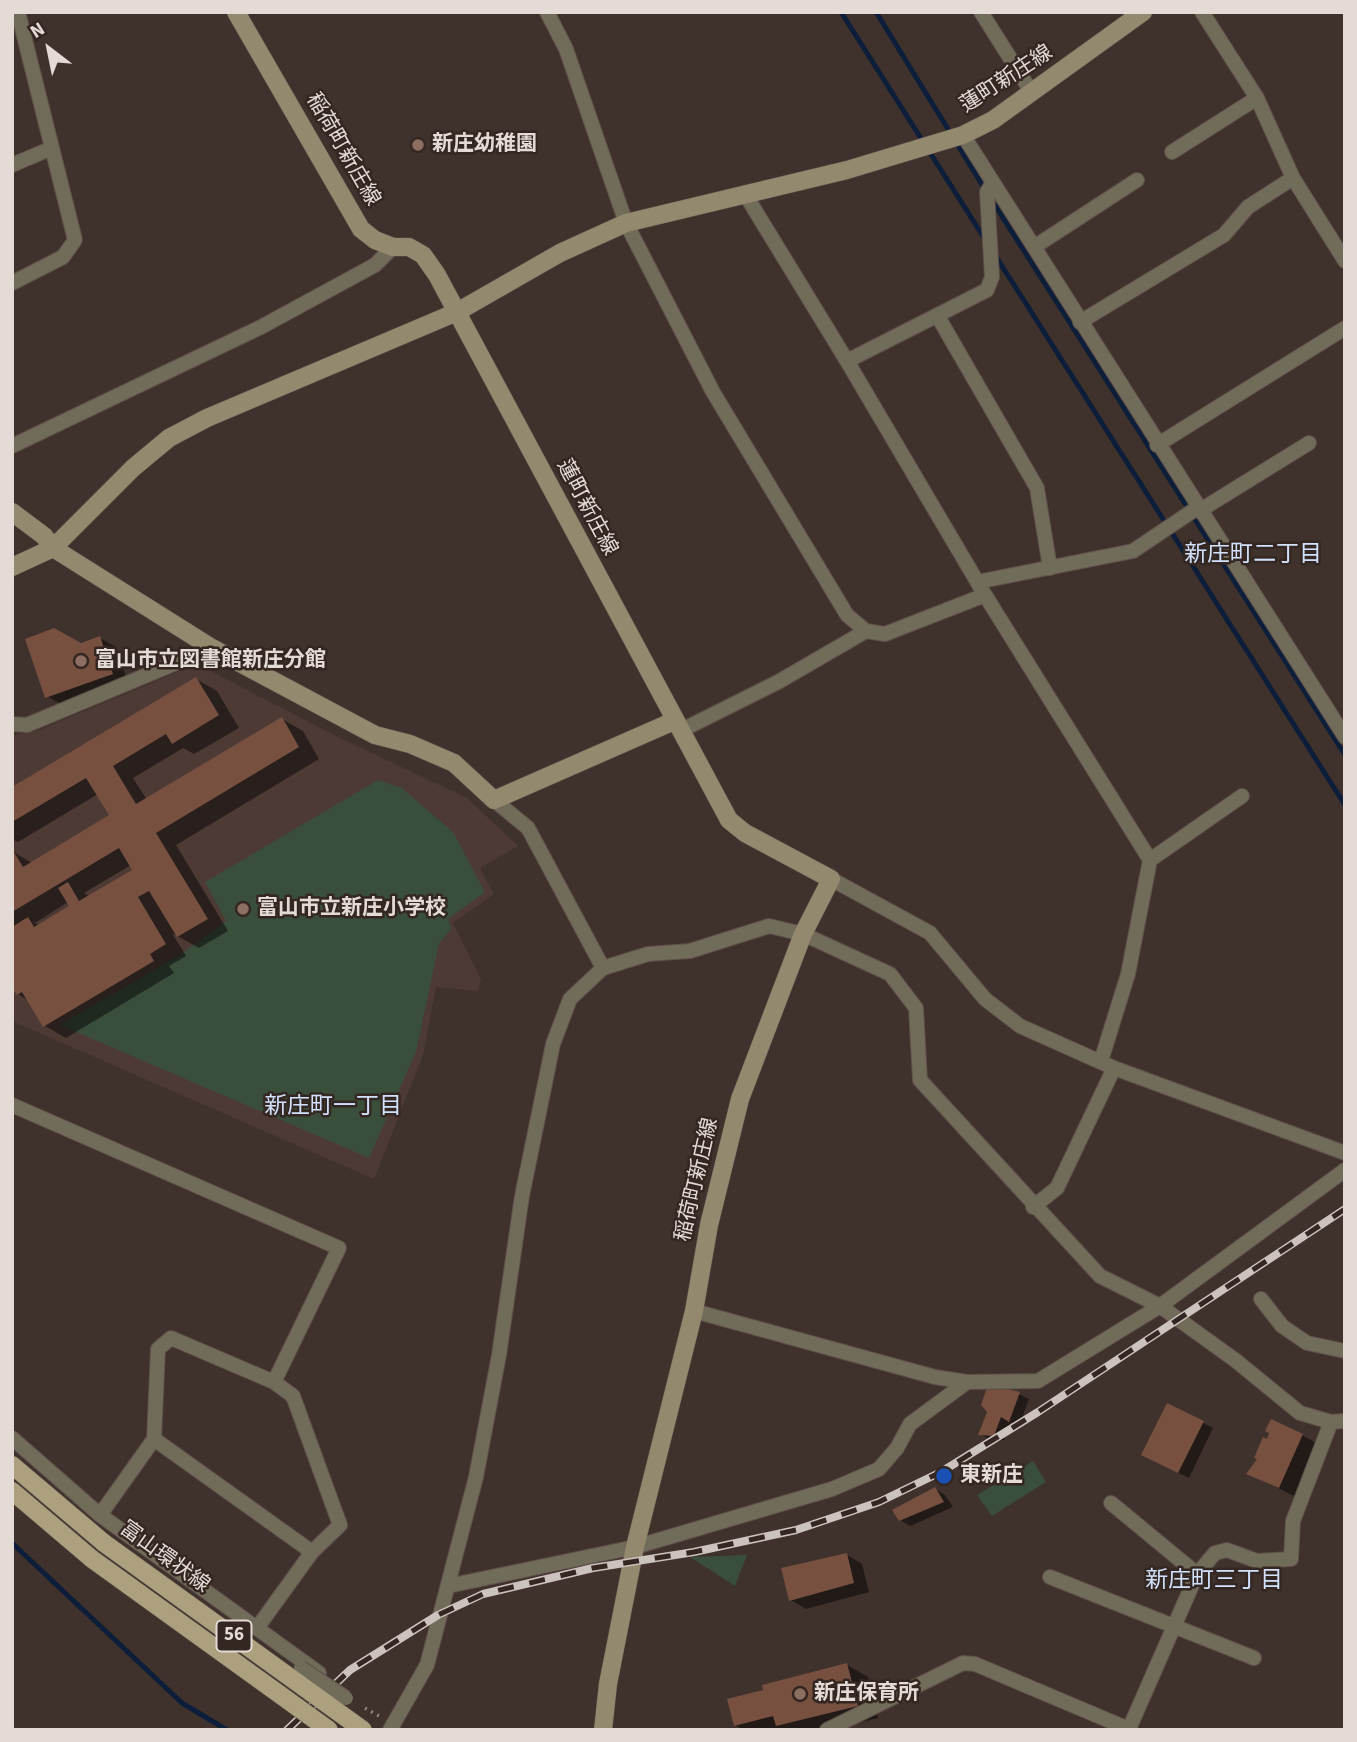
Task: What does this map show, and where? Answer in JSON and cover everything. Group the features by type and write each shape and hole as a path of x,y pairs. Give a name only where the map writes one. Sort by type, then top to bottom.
{"main road":[{"name":"稲荷町新庄線","path":"236,12 361,229 374,240 393,247 408,247 423,255 457,312"},
{"name":"蓮町新庄線","path":"677,726 457,312 560,253 626,223 917,150 960,136 993,120 1143,12"},
{"path":"12,567 53,548 133,468 169,438 235,405 457,312"},
{"path":"12,512 44,536 53,548 212,648 375,734 410,744 454,764 494,800 677,726 729,821 744,833 831,879"},
{"name":"稲荷町新庄線","path":"603,1730 608,1684 635,1547 694,1311 709,1225 740,1099 803,934 831,879"},
{"name":"富山環状線","path":"12,1465 104,1543 363,1730"},
{"name":"富山環状線","path":"12,1491 92,1559 329,1730"}],"street":[{"path":"12,283 63,257 75,240 52,148 19,43 18,12"},
{"path":"547,12 566,49 626,223 713,392 848,615 866,631 885,634 985,595"},
{"path":"981,12 1032,93"},
{"path":"1202,12 1257,99 1293,178 1345,261"},
{"path":"1172,152 1257,99"},
{"path":"960,136 993,182 1196,510 1343,729"},
{"path":"12,165 52,148"},
{"path":"1080,322 1224,235 1248,207 1293,178"},
{"path":"1034,247 1137,180"},
{"path":"848,361 987,290 992,277 987,192 993,182"},
{"path":"744,194 848,361 977,582 1150,860 1107,1065 1058,1188 1033,1207"},
{"path":"12,446 261,327 375,265 393,247"},
{"path":"937,315 1037,488 1050,568"},
{"path":"1157,445 1345,328"},
{"path":"977,582 1133,551 1309,443"},
{"path":"677,726 778,682 866,631"},
{"path":"12,724 27,725 212,648"},
{"path":"1150,860 1242,796"},
{"path":"494,800 528,828 603,968"},
{"path":"831,879 930,933 985,999 1020,1026 1107,1065 1345,1153"},
{"path":"393,1728 427,1665 476,1477 499,1354 522,1196 553,1044 570,999 603,968 648,954 690,951 769,926 803,934 890,974 916,1008 920,1080 1033,1207 1100,1276 1160,1306 1235,1360 1300,1413 1338,1421 1293,1521 1291,1559 1256,1561 1227,1550 1214,1553 1197,1574 1130,1729 975,1664 963,1662 827,1730"},
{"path":"12,1105 339,1248 274,1382"},
{"path":"694,1311 935,1377 967,1382 1038,1381 1160,1306 1345,1170"},
{"path":"1262,1299 1282,1326 1307,1343 1345,1351"},
{"path":"100,1515 154,1438 158,1349 171,1338 274,1382 293,1396 340,1525 312,1552 257,1628"},
{"path":"448,1586 635,1547 832,1489 879,1469 897,1448 910,1424 967,1382"},
{"path":"12,1438 100,1515 323,1676"},
{"path":"154,1438 312,1552"},
{"path":"1111,1503 1197,1574"},
{"path":"1050,1577 1254,1658"},
{"path":"301,1668 346,1698"}],"path":[{"path":"346,1698 393,1728"}],"shaded area":[{"name":"富山市立新庄小学校","path":"197,664 336,736 467,798 518,846 480,868 494,894 453,923 481,979 478,991 436,987 423,1055 374,1179 12,1021 12,735 37,731"}],"green space":[{"path":"378,780 402,788 453,832 485,892 448,919 451,929 439,944 416,1052 369,1158 60,1025 181,954 226,921 205,882"},
{"path":"1033,1461 1046,1482 992,1516 977,1495"},
{"path":"747,1555 735,1586 690,1557"}],"building":[{"path":"54,628 81,643 100,636 113,674 45,698 25,639"},
{"path":"196,677 219,715 172,744 166,734 113,766 136,804 282,717 299,747 156,833 208,919 177,937 149,891 138,897 166,944 150,954 154,961 43,1027 22,992 17,995 12,988 12,927 28,917 34,927 69,906 58,888 68,882 79,901 132,870 119,848 12,912 12,849 23,867 109,815 86,778 12,822 12,787"},
{"path":"988,1384 1020,1392 1009,1422 1001,1417 994,1436 978,1435 987,1412 981,1405"},
{"path":"1167,1403 1204,1421 1178,1473 1141,1455"},
{"path":"1271,1419 1303,1434 1279,1488 1246,1474 1257,1459 1254,1458 1263,1437 1267,1439 1269,1433 1265,1431"},
{"path":"935,1487 944,1502 899,1521 892,1510"},
{"path":"847,1553 854,1583 789,1601 781,1568"},
{"name":"新庄保育所","path":"847,1663 858,1706 776,1726 773,1716 734,1726 727,1699 763,1690 762,1685"}],"waterway":[{"path":"841,12 986,241"},
{"path":"876,12 986,191"},
{"path":"991,199 1345,755"},
{"path":"995,255 1345,805"},
{"path":"12,1543 182,1703 227,1730"}],"railway":[{"path":"287,1730 350,1670 438,1615 483,1594 593,1568 694,1552 796,1530 879,1502 941,1472 1038,1412 1345,1209"}],"place":[{"name":"新庄幼稚園","path":"418,145"},
{"name":"富山市立図書館新庄分館","path":"81,661"},
{"name":"富山市立新庄小学校","path":"243,909"},
{"name":"東新庄","path":"944,1476"},
{"name":"新庄保育所","path":"800,1694"}],"district":[{"name":"新庄町二丁目","path":"1253,556"},
{"name":"新庄町一丁目","path":"333,1108"},
{"name":"新庄町三丁目","path":"1214,1582"}]}
